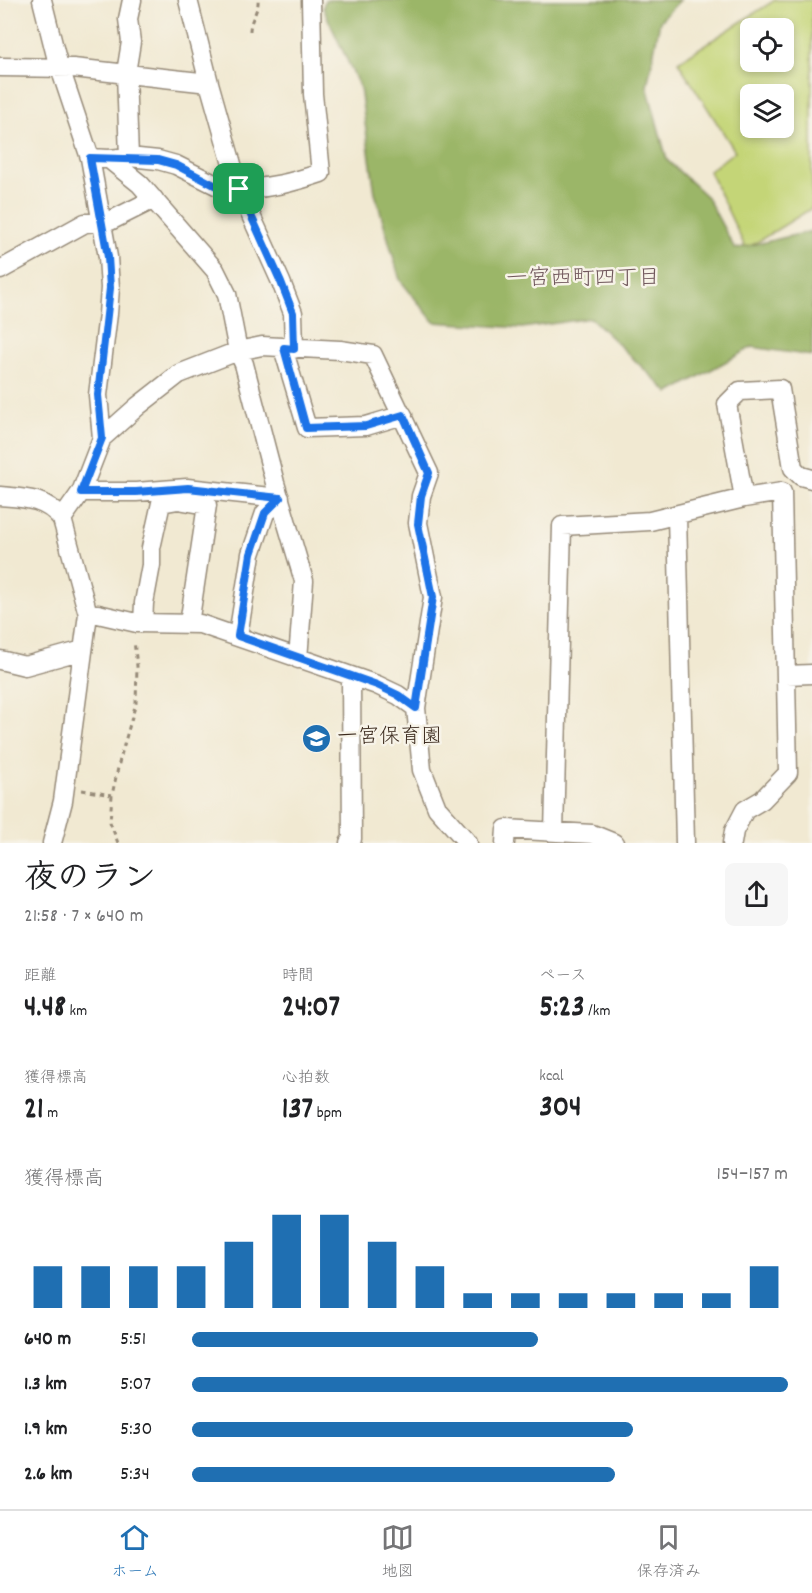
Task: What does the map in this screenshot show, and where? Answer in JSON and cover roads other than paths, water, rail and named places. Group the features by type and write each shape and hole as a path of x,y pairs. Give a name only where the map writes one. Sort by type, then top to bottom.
{"street":[{"path":"42,0 60,68 90,158 108,257 110,288 98,395 102,438 81,492 62,519"},
{"path":"129,158 126,73 131,42 128,20 132,0"},
{"path":"188,0 239,189 293,313 289,348 306,428 366,426 403,415"},
{"path":"90,158 158,160 176,165 222,189 254,189 292,182 321,173 313,94 311,0"},
{"path":"0,68 60,68 209,83"},
{"path":"109,159 140,184 215,270 226,294 275,503 304,581 298,658"},
{"path":"0,270 85,223 111,221 153,199"},
{"path":"102,438 179,374 238,351 262,346 340,350 373,355 429,473 421,496 418,524 433,597 416,708 422,770 437,808 468,843"},
{"path":"744,498 727,404 740,391 780,389 793,468 801,476 812,479"},
{"path":"81,492 136,492 188,488 275,503"},
{"path":"554,832 562,526 650,521 744,498 782,492 788,773 762,800 746,810 734,831 732,843"},
{"path":"0,496 21,497 43,502 54,509 62,519 88,614 63,801 52,843"},
{"path":"138,622 144,603 151,565 151,548 161,503 178,500 207,505 213,502 275,503"},
{"path":"238,636 251,554 265,513 275,503"},
{"path":"189,624 207,505"},
{"path":"248,514 250,517 246,547 251,554"},
{"path":"677,515 685,843"},
{"path":"88,614 138,622 200,624 377,685 398,695 416,708"},
{"path":"0,660 25,666 83,650"},
{"path":"786,675 812,674"},
{"path":"349,843 352,839 351,677"},
{"path":"505,843 506,829 592,834 614,843"}],"place":[{"name":"一宮保育園","path":"316,738"}],"district":[{"name":"一宮西町四丁目","path":"583,279"}]}
